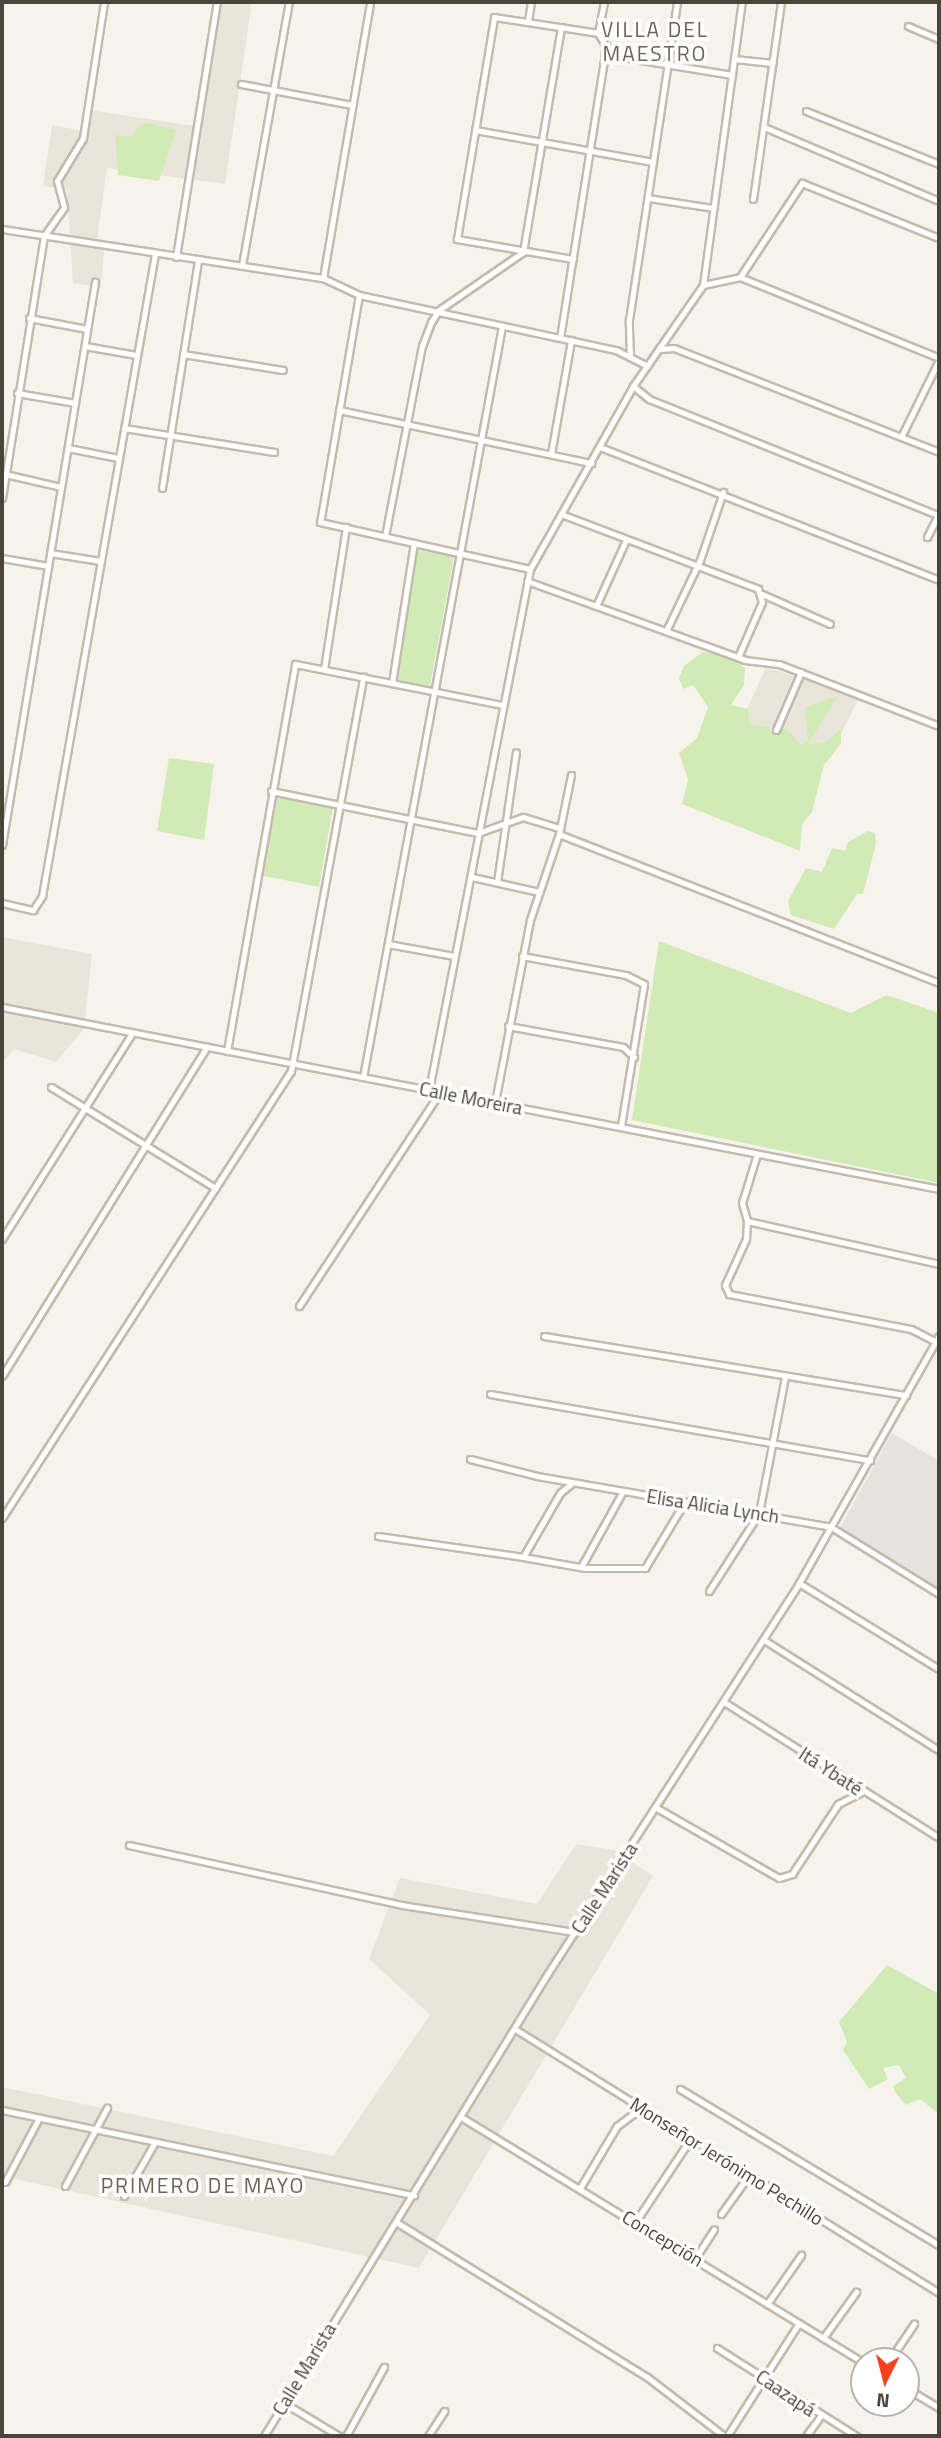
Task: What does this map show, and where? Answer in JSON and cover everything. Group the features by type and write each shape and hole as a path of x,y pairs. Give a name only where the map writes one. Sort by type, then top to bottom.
{"street":[{"path":"2,498 16,393 44,236 64,207 57,181 83,138 104,2"},
{"path":"176,257 217,2"},
{"path":"242,265 289,2"},
{"path":"323,278 370,2"},
{"path":"528,21 531,2"},
{"path":"560,338 587,150 604,54 598,33 604,2"},
{"path":"630,357 629,320 677,2"},
{"path":"429,1090 530,569 633,386 703,285 742,2"},
{"path":"753,199 781,2"},
{"path":"573,259 457,239 494,17 598,33"},
{"path":"908,26 939,39"},
{"path":"386,536 422,346 439,310 523,252 561,27"},
{"path":"604,54 667,68 732,75"},
{"path":"734,59 773,63"},
{"path":"241,84 352,106"},
{"path":"806,111 939,164"},
{"path":"764,127 939,201"},
{"path":"475,130 653,162"},
{"path":"740,277 802,183 939,238"},
{"path":"648,198 713,208"},
{"path":"2,229 323,278 359,295 560,338 630,357 648,366"},
{"path":"2,903 33,910 40,904 155,254"},
{"path":"162,488 198,261"},
{"path":"703,285 740,277 939,359 901,437"},
{"path":"2,845 4,816 95,282"},
{"path":"359,295 320,522 530,569"},
{"path":"29,318 87,330"},
{"path":"363,1077 502,326"},
{"path":"551,454 571,341"},
{"path":"85,346 136,355"},
{"path":"659,349 674,348 939,452"},
{"path":"183,354 282,370"},
{"path":"633,386 649,399 939,514 927,537"},
{"path":"16,393 75,402"},
{"path":"339,410 591,463"},
{"path":"124,428 274,452"},
{"path":"600,447 723,492 939,580"},
{"path":"68,448 118,458"},
{"path":"5,474 61,487"},
{"path":"666,631 697,567 723,492"},
{"path":"561,514 697,567 830,624"},
{"path":"324,669 346,527"},
{"path":"596,606 626,540"},
{"path":"391,683 415,543"},
{"path":"50,553 100,561"},
{"path":"2,558 48,566"},
{"path":"527,581 738,657 801,672 939,726"},
{"path":"738,657 762,594"},
{"path":"227,1051 295,664 503,705"},
{"path":"776,730 801,672"},
{"path":"2,1518 293,1064 363,677"},
{"path":"497,882 516,752"},
{"path":"495,1102 522,956 559,831 571,775"},
{"path":"271,790 478,833 523,817 939,983"},
{"path":"472,877 539,892"},
{"path":"388,944 454,956"},
{"path":"522,956 626,975 644,984 621,1126"},
{"name":"Calle Moreira","path":"2,1007 939,1189"},
{"path":"508,1026 622,1047 634,1057"},
{"path":"2,1239 132,1032"},
{"path":"2,1376 207,1047"},
{"path":"51,1087 215,1188"},
{"path":"299,1306 440,1092"},
{"path":"757,1154 742,1203 747,1221 746,1239 725,1285 729,1294 911,1329 937,1343"},
{"path":"747,1221 939,1264"},
{"path":"544,1336 905,1395"},
{"name":"Calle Marista","path":"264,2436 575,1932 764,1640 937,1343"},
{"path":"709,1591 759,1513 785,1377"},
{"path":"490,1394 870,1460"},
{"name":"Elisa Alicia Lynch","path":"470,1459 572,1483 831,1527 939,1594"},
{"path":"523,1557 560,1493 572,1483"},
{"path":"581,1567 623,1491"},
{"path":"378,1536 581,1567 645,1568 684,1503"},
{"path":"799,1583 939,1670"},
{"path":"764,1640 939,1750"},
{"name":"Itá Ybaté","path":"724,1702 862,1792 939,1838"},
{"path":"655,1807 774,1877 792,1874 838,1804 862,1792"},
{"path":"129,1844 173,1859 402,1905 575,1932"},
{"name":"Monseñor Jerónimo Pechillo","path":"515,2029 939,2292"},
{"path":"680,2089 939,2245"},
{"path":"65,2186 107,2108"},
{"path":"580,2188 617,2126 641,2108"},
{"path":"2,2110 414,2195"},
{"name":"Concepción","path":"461,2117 636,2221 850,2354"},
{"path":"5,2182 39,2118"},
{"path":"636,2221 691,2138"},
{"path":"124,2196 155,2142"},
{"path":"721,2214 750,2175"},
{"path":"396,2222 647,2377 725,2436 799,2323"},
{"path":"696,2258 714,2229"},
{"path":"767,2304 801,2255"},
{"path":"823,2338 856,2292"},
{"path":"898,2347 914,2324"},
{"name":"Caazapá","path":"717,2348 820,2417 856,2436"},
{"path":"346,2436 384,2367"},
{"path":"920,2396 939,2407"},
{"path":"284,2403 339,2436"},
{"path":"428,2436 444,2411"},
{"path":"806,2436 820,2417"}],"shaded area":[{"path":"221,2 252,2 225,184 107,168 97,239 105,241 101,288 73,283 67,190 43,186 52,125 83,131 89,110 201,127"},
{"path":"766,667 859,698 828,760 741,722"},
{"path":"2,937 92,954 84,1029 56,1062 14,1049 2,1063"},
{"path":"892,1433 939,1461 939,1595 837,1533"},
{"name":"PRIMERO DE MAYO","path":"576,1844 614,1850 653,1876 419,2268 2,2176 2,2087 333,2156 430,2015 369,1959 400,1878 537,1904"}],"green space":[{"path":"151,123 176,131 159,181 118,175 115,135 131,137 141,124"},
{"path":"418,550 454,557 430,686 397,680"},
{"path":"703,652 734,657 745,669 744,685 731,705 748,709 749,724 769,727 773,734 786,728 801,745 808,742 805,707 838,696 808,744 824,743 841,729 841,744 824,765 812,812 802,825 800,851 682,804 688,779 679,753 697,738 708,707 693,685 683,689 679,678 684,666"},
{"path":"169,758 214,764 204,840 157,831"},
{"path":"273,794 333,808 319,887 260,875"},
{"path":"868,831 875,833 876,843 863,894 857,894 834,929 791,915 788,901 806,868 822,872 832,848 845,851 848,842"},
{"path":"659,941 851,1013 887,995 939,1013 939,1183 632,1120"},
{"path":"887,1965 939,1994 939,2114 920,2099 906,2105 895,2092 893,2086 906,2078 899,2065 883,2068 888,2079 869,2089 843,2050 847,2042 839,2022"}],"district":[{"name":"VILLA DEL MAESTRO","path":"655,41"},
{"name":"PRIMERO DE MAYO","path":"203,2185"}]}
